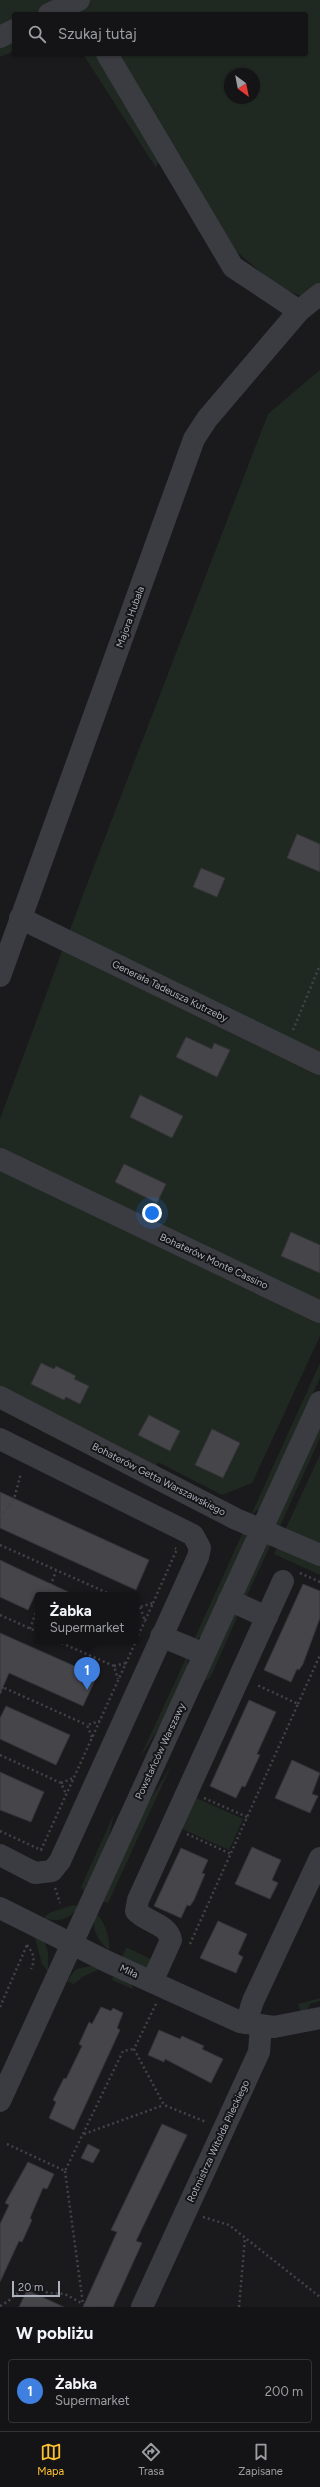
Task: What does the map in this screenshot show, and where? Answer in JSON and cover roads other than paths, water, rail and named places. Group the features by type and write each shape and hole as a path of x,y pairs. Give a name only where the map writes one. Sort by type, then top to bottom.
{"street":[{"path":"56,12 79,5"},
{"path":"0,36 12,31"},
{"path":"108,56 233,267 299,311"},
{"name":"Majora Hubala","path":"0,976 194,439 207,419 299,311 320,294"},
{"name":"Generała Tadeusza Kutrzeby","path":"20,918 320,1064"},
{"name":"Bohaterów Monte Cassino","path":"0,1159 320,1312"},
{"name":"Bohaterów Getta Warszawskiego","path":"0,1397 236,1518 320,1555"},
{"name":"Powstańców Warszawy","path":"0,2101 320,1402"},
{"path":"0,1439 193,1534 200,1548 198,1557 60,1861 52,1870 45,1873 35,1873 0,1855"},
{"path":"152,1982 171,1940 170,1934 166,1929 142,1918 136,1911 138,1900 283,1581"},
{"path":"229,1600 267,1617"},
{"path":"161,1636 204,1654"},
{"name":"Rotmistrza Witolda Pileckiego","path":"142,2307 259,2052 254,2025 253,2001 320,1858"},
{"name":"Miła","path":"0,1908 152,1982 254,2025"},
{"path":"254,2025 294,2025 320,2018"}],"place":[{"name":"Żabka","path":"87,1690"}]}
